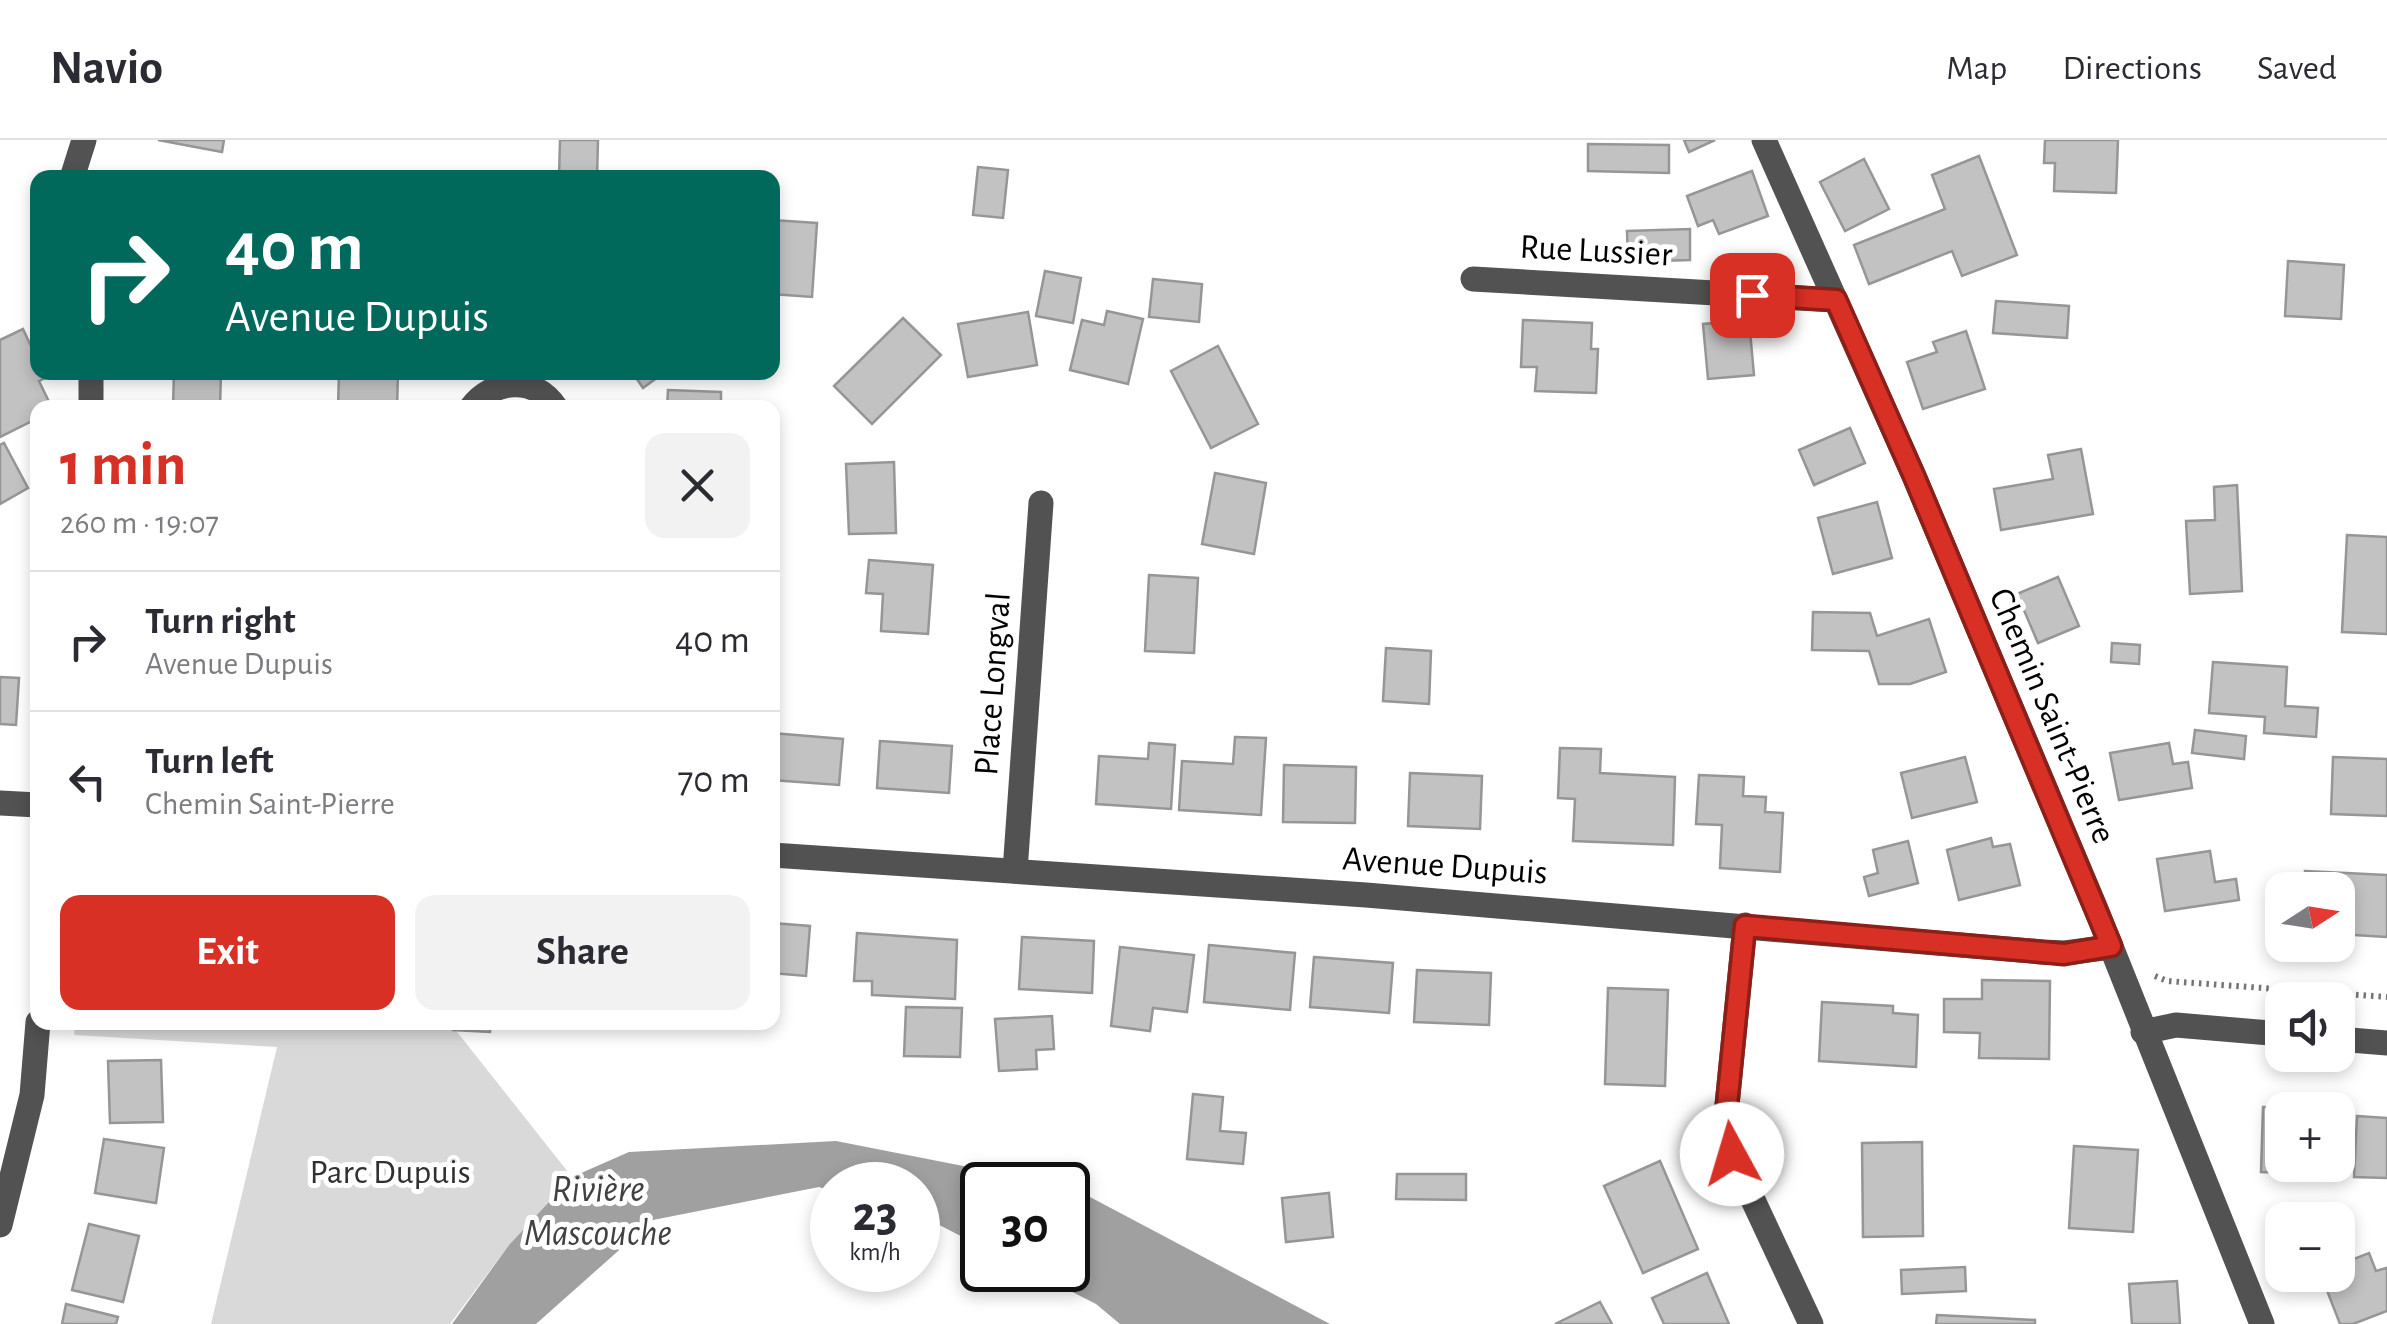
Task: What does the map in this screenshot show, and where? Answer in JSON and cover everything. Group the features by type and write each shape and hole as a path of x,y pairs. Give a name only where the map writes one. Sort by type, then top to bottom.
{"street":[{"path":"75,170 84,140"},
{"name":"Chemin Saint-Pierre","path":"1764,140 1914,476 2111,946 2262,1324"},
{"name":"Rue Lussier","path":"1473,279 1836,300"},
{"path":"476,400 482,392 508,382 548,394 551,400"},
{"name":"Place Longval","path":"1014,871 1041,503"},
{"path":"0,803 30,805"},
{"name":"Avenue Dupuis","path":"780,855 1745,926 2064,954 2111,946"},
{"path":"1745,926 1727,1105 1729,1138 1746,1185 1811,1324"},
{"path":"2143,1032 2176,1024 2265,1032"},
{"path":"0,1225 32,1095 37,1030"},
{"path":"2355,1040 2387,1043"}],"path":[{"path":"2152,974 2167,980 2387,998"}],"green space":[{"name":"Parc Dupuis","path":"74,1030 456,1030 572,1177 509,1245 450,1324 211,1324 277,1047 74,1035"}],"water":[{"name":"Rivière Mascouche","path":"836,1141 960,1165 960,1236 940,1225 940,1162 810,1162 810,1189 653,1220 536,1324 452,1324 509,1245 572,1177 629,1152"},
{"path":"1090,1198 1330,1324 1120,1324 1096,1304 1072,1292 1090,1292"}],"building":[{"path":"158,140 224,140 222,152"},
{"path":"560,140 598,140 597,170 559,170"},
{"path":"1684,140 1715,140 1689,152"},
{"path":"2045,140 2118,140 2116,193 2054,191 2055,163 2044,163"},
{"path":"1588,144 1669,145 1669,173 1588,171"},
{"path":"1979,156 2017,255 1962,276 1952,251 1869,284 1854,245 1945,209 1932,175"},
{"path":"1864,159 1889,209 1845,231 1820,182"},
{"path":"978,167 1008,170 1003,218 973,215"},
{"path":"1752,171 1768,216 1719,234 1713,220 1698,226 1687,196"},
{"path":"780,221 817,223 812,297 780,295"},
{"path":"1690,229 1690,260 1628,262 1627,231"},
{"path":"2288,261 2344,265 2341,319 2285,316"},
{"path":"1045,271 1081,278 1073,323 1036,316"},
{"path":"1153,279 1202,284 1199,322 1149,317"},
{"path":"1996,301 2069,306 2067,338 1993,333"},
{"path":"1107,311 1143,319 1128,384 1070,370 1082,320 1104,325"},
{"path":"1028,312 1037,365 968,377 958,324"},
{"path":"903,318 941,355 872,424 834,386"},
{"path":"1523,320 1592,323 1591,349 1598,349 1596,393 1535,391 1537,367 1521,367"},
{"path":"1749,320 1754,375 1708,379 1703,324"},
{"path":"23,329 30,344 30,380 41,380 48,400 30,400 30,422 0,437 0,340"},
{"path":"1966,331 1985,389 1923,409 1907,362 1937,352 1933,342"},
{"path":"1218,346 1258,424 1211,448 1171,371"},
{"path":"174,380 221,380 220,400 173,400"},
{"path":"339,380 398,380 397,400 338,400"},
{"path":"638,380 654,380 643,388"},
{"path":"668,390 721,392 721,400 667,400"},
{"path":"1850,428 1865,463 1814,485 1799,450"},
{"path":"4,443 28,488 0,504 0,445"},
{"path":"2081,449 2093,514 2001,530 1994,489 2053,479 2048,455"},
{"path":"894,462 896,533 849,534 846,464"},
{"path":"1215,473 1266,483 1254,554 1202,544"},
{"path":"2237,485 2242,591 2190,594 2186,521 2215,520 2214,487"},
{"path":"1877,502 1892,558 1833,574 1818,518"},
{"path":"2347,535 2387,537 2387,634 2342,632"},
{"path":"869,560 933,565 928,634 881,631 883,594 866,593"},
{"path":"1149,575 1198,578 1194,653 1145,651"},
{"path":"2058,577 2079,626 2038,643 2017,594"},
{"path":"1813,612 1870,613 1877,636 1929,619 1946,672 1910,684 1879,684 1869,651 1812,650"},
{"path":"2112,643 2140,645 2139,664 2111,662"},
{"path":"1386,648 1431,651 1429,704 1383,701"},
{"path":"2213,662 2287,667 2285,706 2318,708 2316,737 2264,733 2265,717 2209,713"},
{"path":"0,677 19,678 16,725 0,724"},
{"path":"2195,730 2246,736 2244,759 2192,753"},
{"path":"780,734 843,739 839,785 780,781"},
{"path":"1235,737 1266,738 1261,815 1179,810 1182,761 1233,764"},
{"path":"880,741 952,746 949,793 877,788"},
{"path":"1149,743 1175,745 1171,809 1096,804 1099,756 1148,759"},
{"path":"2169,743 2173,764 2188,762 2192,788 2119,800 2110,753"},
{"path":"1560,748 1601,749 1600,773 1675,777 1673,845 1573,841 1575,799 1558,798"},
{"path":"1965,757 1977,802 1912,818 1901,773"},
{"path":"2333,757 2387,759 2387,816 2331,814"},
{"path":"1284,765 1356,767 1355,823 1283,822"},
{"path":"1410,773 1482,776 1480,829 1408,826"},
{"path":"1699,775 1744,777 1743,796 1766,797 1765,812 1783,813 1780,872 1720,868 1722,825 1696,824"},
{"path":"1991,838 1993,847 2010,844 2020,885 1959,900 1947,850"},
{"path":"1908,841 1918,883 1869,896 1864,877 1878,873 1873,850"},
{"path":"2210,851 2215,882 2236,879 2239,900 2165,911 2157,859"},
{"path":"2355,873 2387,875 2387,937 2355,935"},
{"path":"780,924 810,926 806,976 780,974"},
{"path":"857,933 957,940 955,999 872,995 872,981 854,981"},
{"path":"1022,937 1094,941 1092,993 1019,989"},
{"path":"1209,945 1295,953 1290,1010 1204,1002"},
{"path":"1120,947 1194,955 1187,1012 1153,1008 1150,1031 1111,1026"},
{"path":"1314,957 1393,963 1389,1013 1310,1007"},
{"path":"1417,970 1491,973 1489,1025 1414,1022"},
{"path":"1982,980 2050,981 2049,1059 1979,1058 1980,1033 1944,1032 1944,999 1982,999"},
{"path":"1608,988 1668,990 1665,1086 1605,1084"},
{"path":"1822,1002 1893,1006 1893,1013 1918,1015 1916,1067 1819,1061"},
{"path":"906,1007 962,1008 960,1057 904,1056"},
{"path":"1052,1016 1054,1049 1036,1050 1037,1069 999,1071 995,1019"},
{"path":"161,1060 163,1122 110,1123 108,1061"},
{"path":"1193,1094 1223,1097 1220,1131 1246,1133 1243,1164 1187,1159"},
{"path":"2263,1107 2265,1107 2265,1172 2261,1172"},
{"path":"2357,1116 2387,1118 2387,1178 2355,1177"},
{"path":"104,1139 164,1148 156,1203 95,1193"},
{"path":"1922,1142 1923,1236 1863,1237 1862,1143"},
{"path":"2074,1146 2138,1150 2133,1232 2069,1228"},
{"path":"1660,1161 1698,1249 1643,1273 1604,1186"},
{"path":"1397,1174 1466,1174 1466,1200 1396,1199"},
{"path":"1329,1193 1333,1237 1286,1242 1282,1198"},
{"path":"89,1224 139,1236 123,1302 72,1290"},
{"path":"2369,1253 2376,1271 2386,1268 2387,1311 2353,1324 2340,1324 2328,1292 2355,1292 2355,1258"},
{"path":"1965,1267 1966,1291 1902,1294 1901,1270"},
{"path":"1707,1273 1729,1324 1664,1324 1652,1298"},
{"path":"2177,1281 2180,1324 2132,1324 2129,1284"},
{"path":"1600,1302 1612,1324 1555,1324"},
{"path":"66,1304 118,1317 116,1324 62,1324"},
{"path":"1937,1315 2035,1320 2035,1324 1936,1324"}],"route":[{"path":"1732,1154 1726,1121 1745,926 2064,954 2111,946 1836,300 1752,295"}]}
